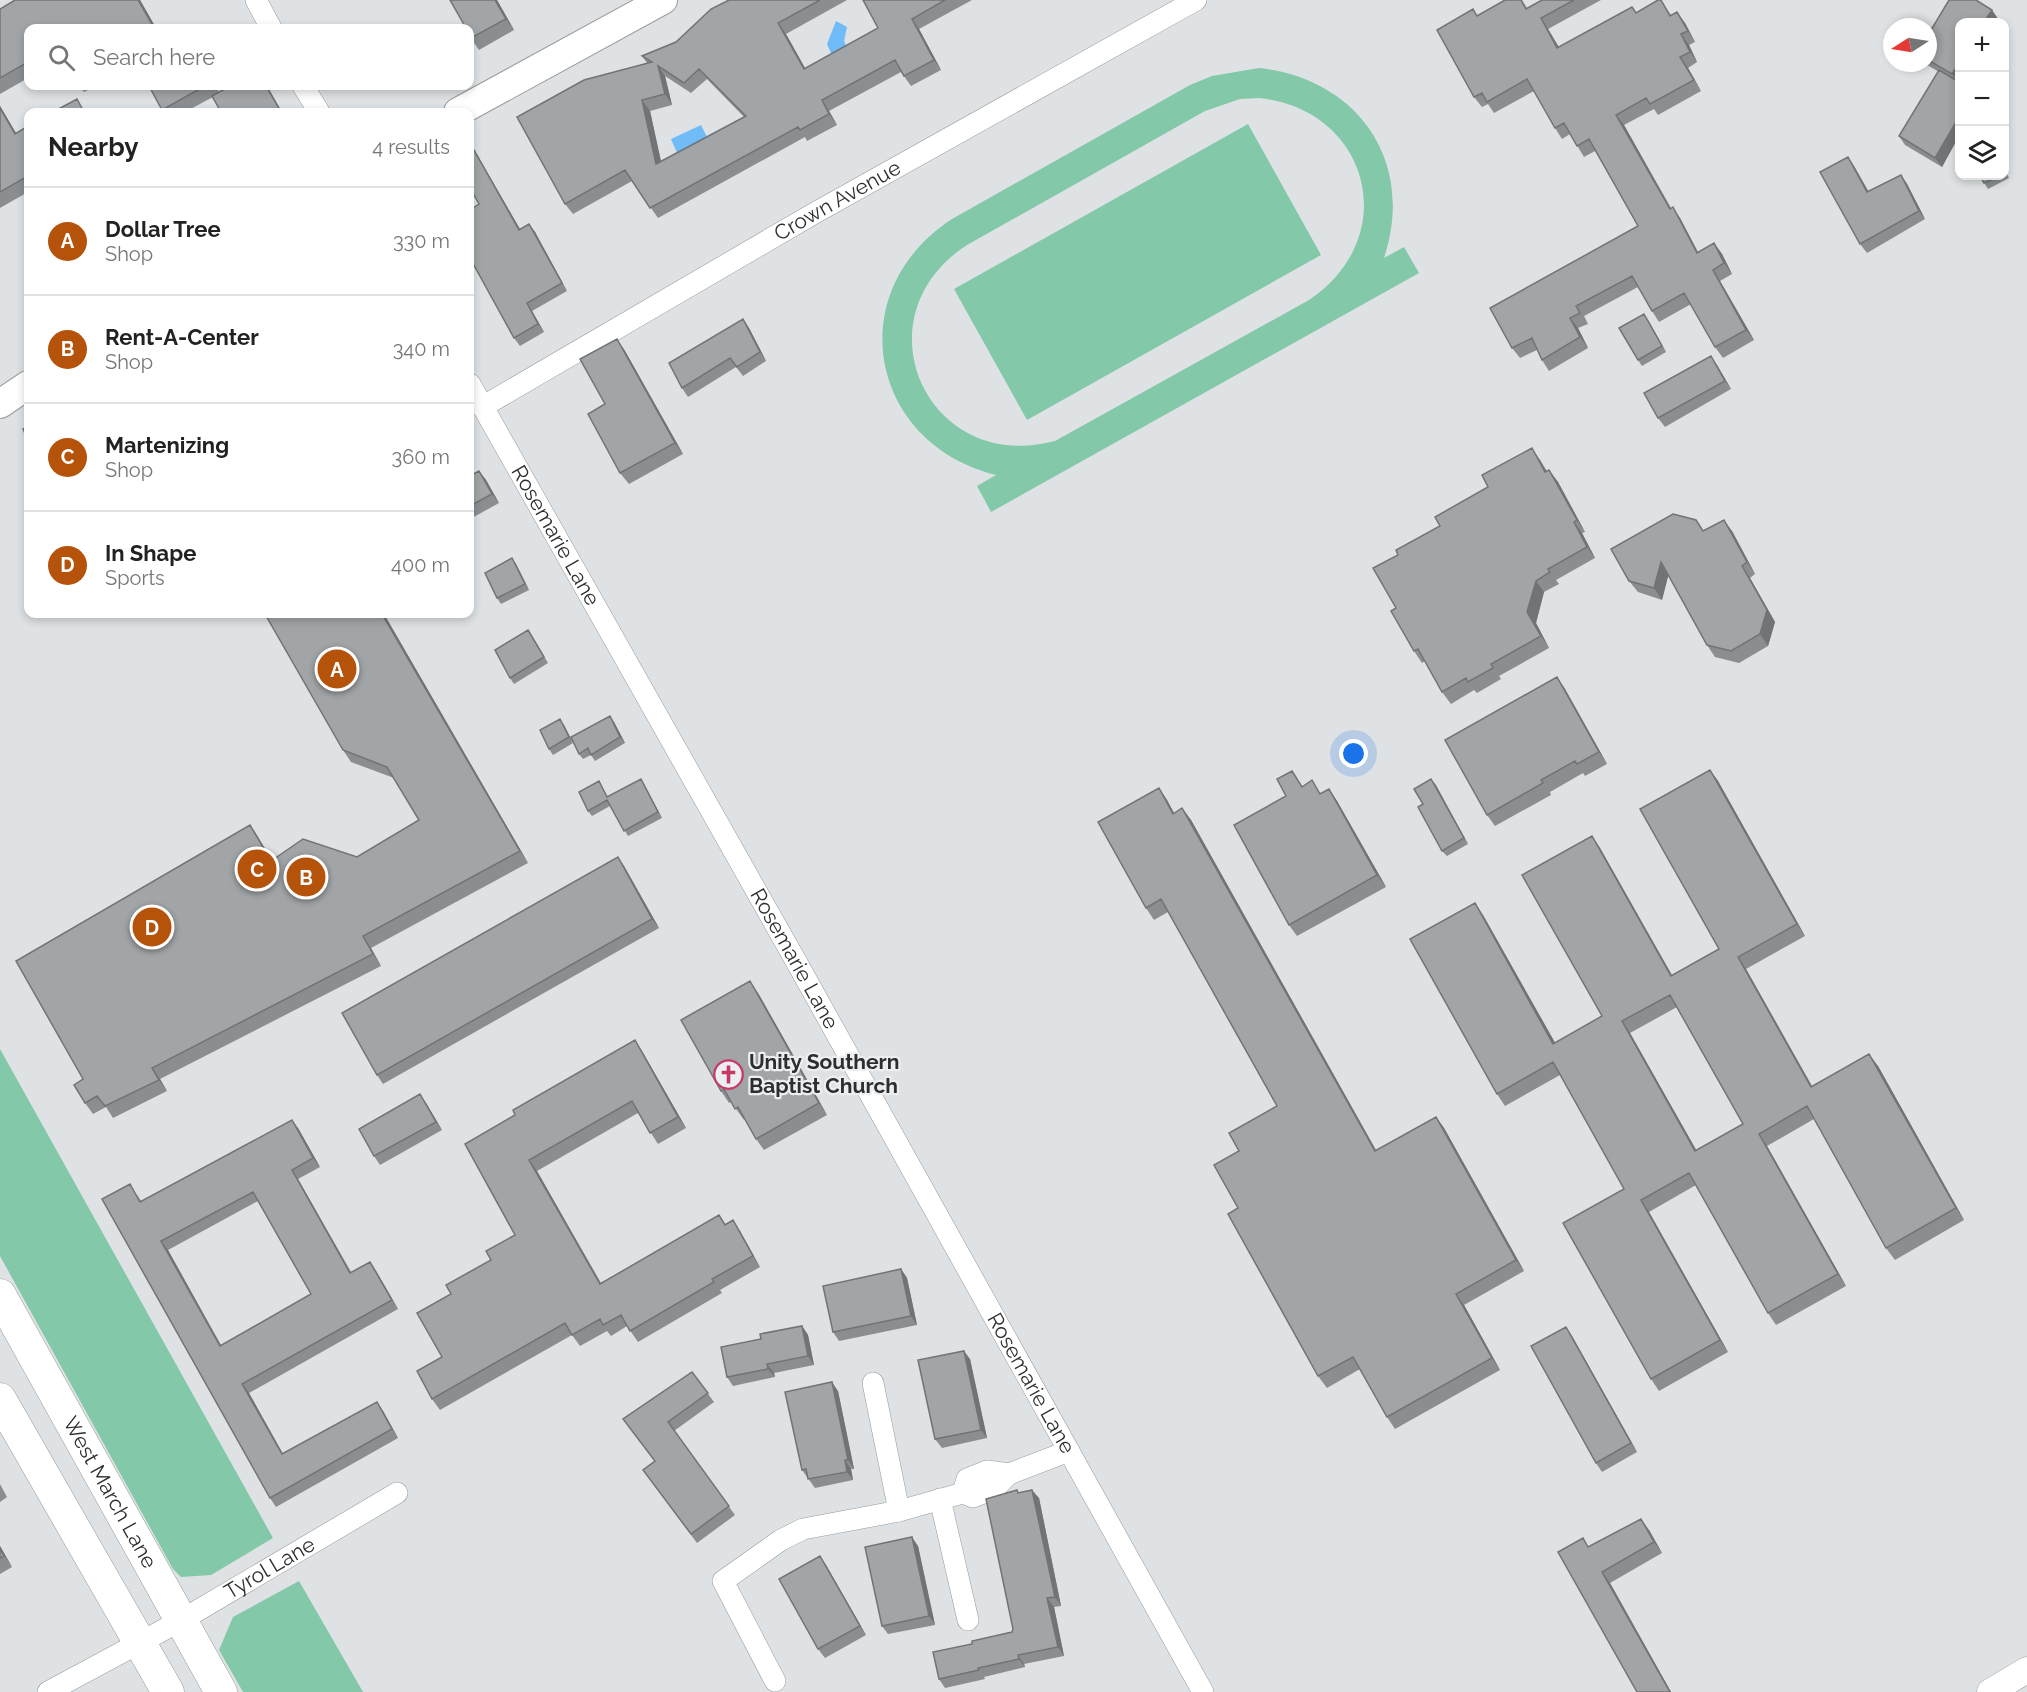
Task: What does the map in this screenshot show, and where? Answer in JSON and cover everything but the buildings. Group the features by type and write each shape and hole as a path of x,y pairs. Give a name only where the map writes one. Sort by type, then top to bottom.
{"main road":[{"path":"465,108 663,0"},
{"path":"0,404 24,388"},
{"name":"West March Lane","path":"0,1295 221,1692"},
{"path":"0,1399 168,1692"}],"street":[{"path":"256,0 269,24"},
{"name":"Crown Avenue","path":"482,407 813,214 1196,0"},
{"path":"305,90 317,108"},
{"name":"Rosemarie Lane","path":"474,392 797,963 1203,1692"},
{"path":"873,1383 899,1511"},
{"path":"775,1681 723,1581 781,1540 803,1529 899,1511 963,1493 973,1497 994,1489 1009,1474 1069,1451"},
{"name":"Tyrol Lane","path":"48,1692 180,1621 397,1493"},
{"path":"940,1499 968,1620"},
{"path":"1994,1691 2027,1670"}],"green space":[{"path":"1259,68 1294,75 1325,89 1350,107 1371,131 1385,158 1392,189 1392,222 1384,258 1404,247 1419,273 991,512 977,486 996,475 953,458 920,432 897,399 884,362 883,323 894,285 917,249 952,219 1190,85 1212,76","holes":["1259,98 1297,108 1327,126 1348,151 1361,180 1364,212 1356,244 1338,274 1309,300 1055,441 1010,445 972,435 942,413 921,383 912,348 916,311 934,275 967,245 1205,111 1240,99"]},
{"path":"1248,124 1321,255 1027,420 954,289"},
{"path":"0,1049 273,1538 211,1575 181,1577 173,1569 0,1256"},
{"path":"299,1581 363,1692 243,1692 219,1650 233,1617"}],"water":[{"path":"836,21 847,27 844,41 848,50 833,58 827,44"},
{"path":"701,125 709,141 678,155 671,139"}],"place":[{"name":"Dollar Tree","path":"337,669"},
{"name":"Martenizing","path":"257,869"},
{"name":"Rent-A-Center","path":"306,877"},
{"name":"In Shape","path":"152,927"},
{"name":"Unity Southern Baptist Church","path":"728,1074"}]}
